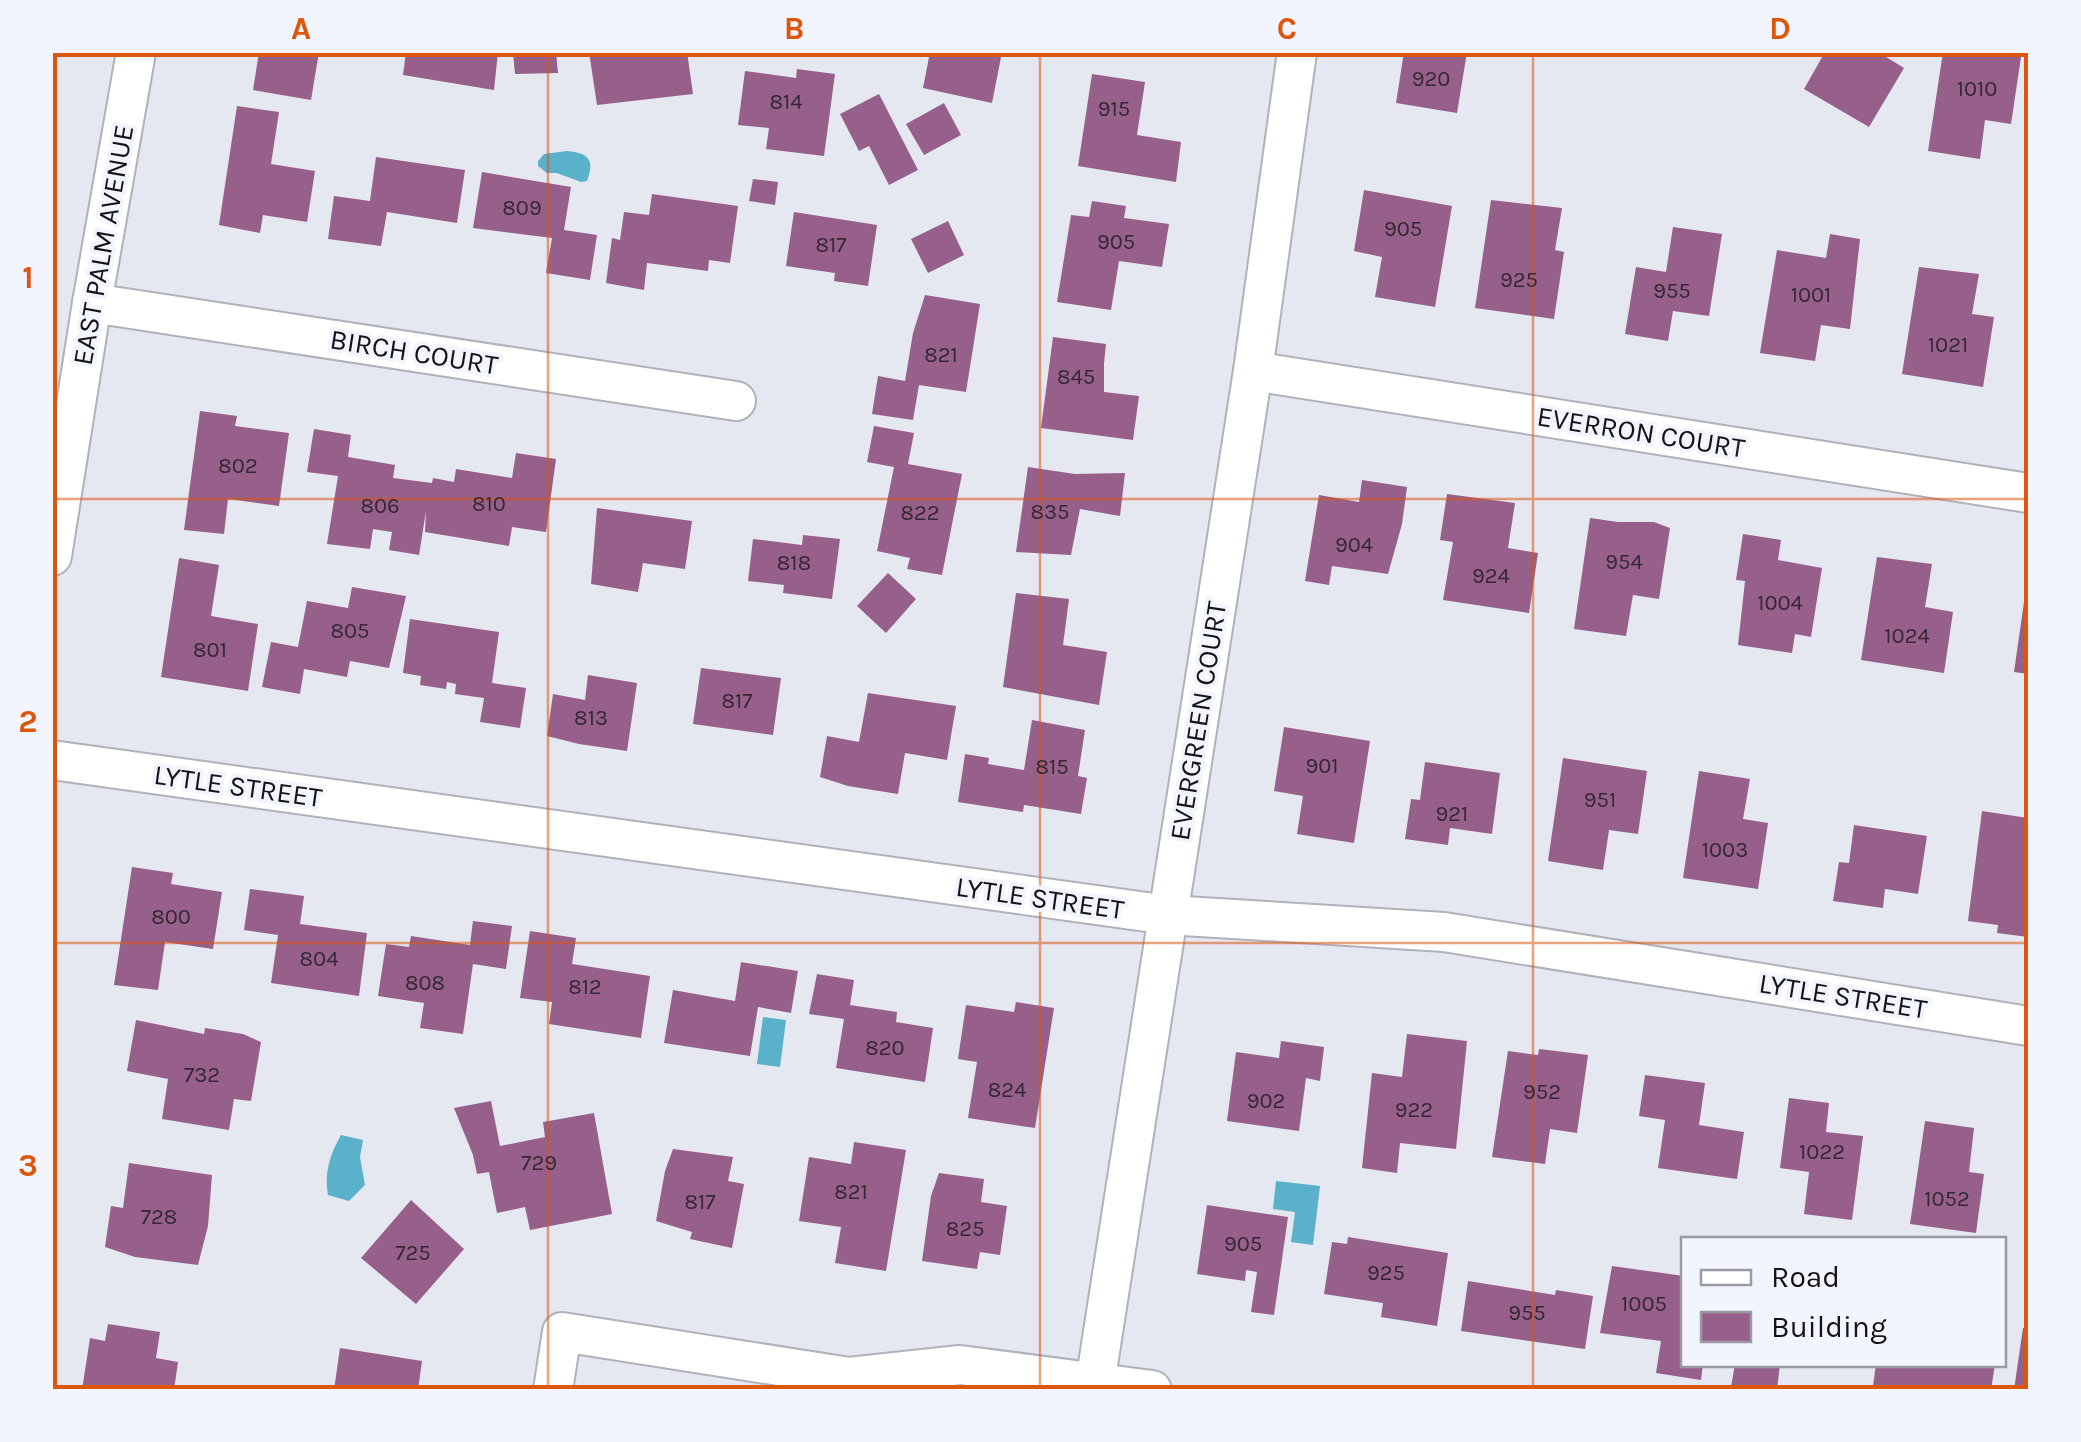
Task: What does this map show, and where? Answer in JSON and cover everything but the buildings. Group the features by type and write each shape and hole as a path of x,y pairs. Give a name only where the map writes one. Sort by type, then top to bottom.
{"street":[{"name":"EAST PALM AVENUE","path":"52,556 136,52"},
{"name":"EVERGREEN COURT","path":"1095,1385 1253,371 1297,52"},
{"name":"BIRCH COURT","path":"92,303 736,401"},
{"name":"EVERRON COURT","path":"1253,371 2028,493"},
{"name":"LYTLE STREET","path":"52,760 1168,915 1444,932 2028,1026"},
{"path":"553,1390 562,1332 849,1377 960,1366 1152,1390"}],"water":[{"path":"567,151 588,159 587,181 547,173 538,166 544,154"},
{"path":"763,1017 786,1020 780,1067 757,1064"},
{"path":"341,1135 363,1140 360,1157 365,1185 349,1201 328,1195 327,1187 329,1164"},
{"path":"1276,1181 1320,1186 1313,1245 1291,1242 1295,1212 1273,1209"}]}
